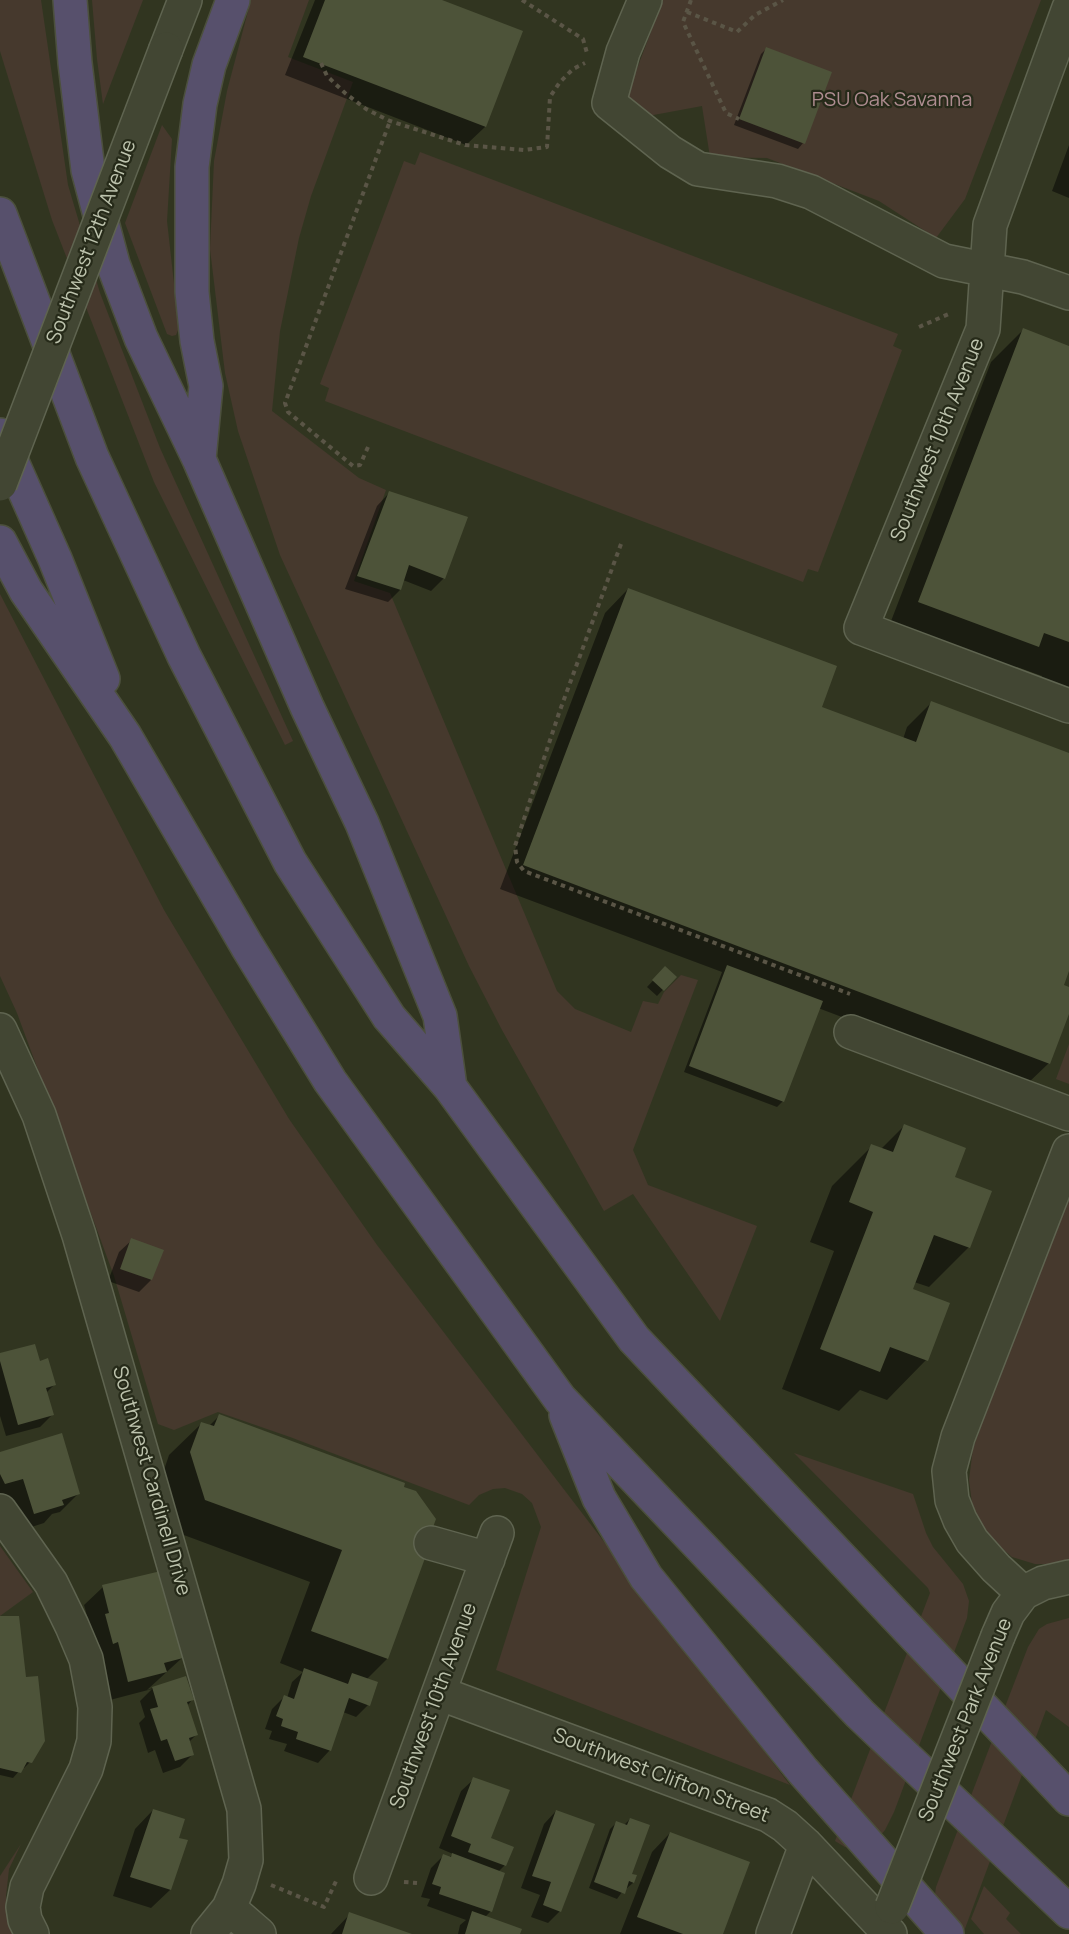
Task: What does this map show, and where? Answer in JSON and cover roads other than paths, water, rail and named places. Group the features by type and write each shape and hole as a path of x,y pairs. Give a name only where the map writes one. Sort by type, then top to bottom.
{"highway":[{"path":"70,0 88,170 113,264 141,339 199,459 307,707 362,823 440,1016 450,1087"},
{"path":"199,459 206,386 197,341 192,292 190,239 192,167 200,104 209,65 233,0"},
{"path":"0,214 92,457 189,666 290,862 389,1017 450,1087 634,1339 1056,1781 1069,1799"},
{"path":"0,435 55,559 125,736"},
{"path":"0,542 26,591 125,736 247,946 330,1081 560,1399 860,1714 1069,1912"},
{"path":"560,1399 599,1498 646,1577 803,1771 947,1934"}],"street":[{"name":"Southwest 12th Avenue","path":"0,484 185,0"},
{"path":"645,0 623,52 609,103 670,152 698,170 777,181 811,192 944,261 1023,277 1069,293"},
{"name":"Southwest 10th Avenue","path":"1069,8 990,225 983,329 861,628 1069,706"},
{"name":"Southwest Cardinell Drive","path":"0,1030 39,1115 76,1224 243,1809 246,1860 229,1908 208,1934"},
{"path":"851,1032 1069,1114"},
{"path":"1069,1151 958,1437 949,1471 952,1500 968,1534 996,1568 1023,1593 1043,1583 1069,1578"},
{"path":"0,1511 51,1583 72,1626 86,1659 95,1707 94,1741 86,1769 27,1887 23,1907 25,1920 32,1934"},
{"name":"Southwest 10th Avenue","path":"356,1874 439,1693 492,1546 431,1543"},
{"name":"Southwest Park Avenue","path":"888,1922 998,1636 1008,1613 1023,1593"},
{"name":"Southwest Clifton Street","path":"439,1693 768,1815 786,1826 888,1922"},
{"path":"773,1934 806,1845"},
{"path":"229,1908 259,1934"}],"park label":[{"name":"PSU Oak Savanna","path":"892,100"}]}
